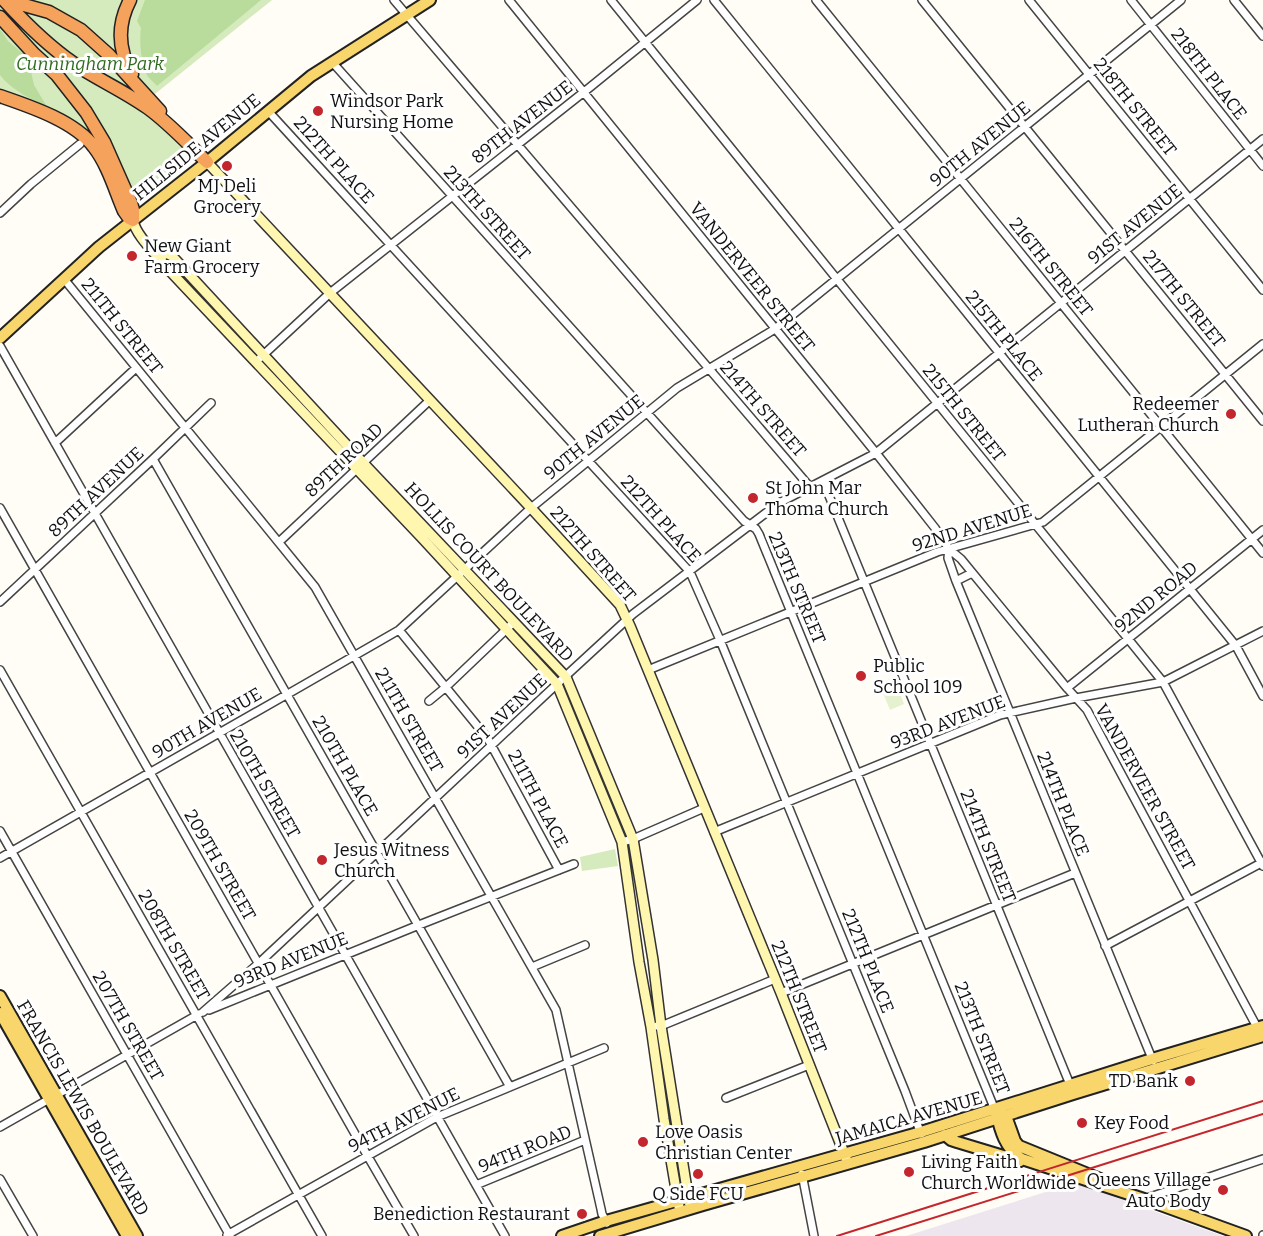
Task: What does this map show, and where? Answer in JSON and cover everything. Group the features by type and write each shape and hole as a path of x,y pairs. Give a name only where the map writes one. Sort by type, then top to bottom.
{"highway":[{"path":"4,0 49,12 81,30 100,46 149,97"},
{"path":"4,0 60,54 135,98 169,125 207,162"},
{"path":"130,0 121,26 122,49 129,70 169,125"},
{"path":"0,17 66,85 92,120 132,204 133,220"},
{"path":"0,85 15,97 80,133 103,161 124,210 133,220"},
{"path":"0,96 56,119"}],"main road":[{"name":"HILLSIDE AVENUE","path":"0,338 99,247 310,77 430,0"},
{"name":"212TH STREET","path":"207,162 620,605 781,993 846,1159"},
{"name":"HOLLIS COURT BOULEVARD","path":"133,220 138,233 168,269 222,326 260,359"},
{"name":"HOLLIS COURT BOULEVARD","path":"161,260 164,254 170,254 228,318 260,359 426,536 457,577 557,684 622,842 639,962 669,1070 676,1116 684,1205"},
{"path":"195,297 201,288"},
{"path":"222,326 228,318"},
{"name":"HOLLIS COURT BOULEVARD","path":"426,536 466,569 566,677 633,839 653,960 657,1072 664,1119 684,1205"},
{"path":"577,733 587,729"},
{"path":"600,788 610,784"},
{"path":"630,901 642,898"},
{"path":"639,962 653,960"},
{"name":"FRANCIS LEWIS BOULEVARD","path":"0,996 127,1236"},
{"name":"FRANCIS LEWIS BOULEVARD","path":"0,1012 136,1236"},
{"name":"JAMAICA AVENUE","path":"922,1137 945,1135 1072,1090 1261,1032"},
{"path":"657,1072 669,1070"},
{"name":"JAMAICA AVENUE","path":"562,1236 606,1221 684,1205 922,1137 980,1114 999,1115"},
{"path":"999,1115 1018,1145 1144,1199"},
{"path":"999,1115 1008,1148 1031,1163"},
{"path":"664,1119 676,1116"},
{"path":"945,1135 951,1140 1144,1199 1246,1236"},
{"name":"JAMAICA AVENUE","path":"600,1236 614,1234 684,1205"}],"street":[{"name":"214TH STREET","path":"394,0 810,487"},
{"name":"VANDERVEER STREET","path":"509,0 876,453 949,549 961,559 1087,710 1261,1032"},
{"name":"215TH STREET","path":"611,0 1163,682 1262,864"},
{"name":"89TH AVENUE","path":"260,359 330,293 697,0"},
{"name":"215TH PLACE","path":"714,0 1236,646 1263,696"},
{"name":"216TH STREET","path":"816,0 1263,553"},
{"name":"217TH STREET","path":"922,0 1263,421"},
{"name":"218TH STREET","path":"1029,0 1263,290"},
{"name":"218TH PLACE","path":"1131,0 1263,166"},
{"name":"90TH AVENUE","path":"0,858 399,630 531,508 678,388 775,329 1181,0"},
{"path":"1233,0 1263,36"},
{"name":"213TH STREET","path":"332,62 744,521 756,529 999,1115"},
{"name":"212TH PLACE","path":"268,111 690,572 720,640 922,1137"},
{"name":"91ST AVENUE","path":"823,481 876,453 1263,139"},
{"path":"0,213 80,144"},
{"name":"211TH STREET","path":"64,279 315,587 355,656 556,1010 602,1214 614,1234"},
{"name":"92ND AVENUE","path":"648,670 937,552 1043,522 1263,344"},
{"name":"210TH STREET","path":"0,346 505,1236"},
{"path":"55,444 136,368"},
{"name":"89TH ROAD","path":"279,542 430,400"},
{"name":"89TH AVENUE","path":"0,602 211,403"},
{"name":"210TH PLACE","path":"153,459 510,1087"},
{"name":"214TH STREET","path":"823,481 1072,1090"},
{"path":"810,487 823,481"},
{"name":"91ST AVENUE","path":"200,1014 319,908 627,620 779,503 810,487"},
{"name":"209TH STREET","path":"0,508 414,1236"},
{"name":"92ND ROAD","path":"1067,688 1263,530"},
{"name":"214TH PLACE","path":"949,549 948,558 956,581 1154,1064"},
{"path":"956,581 972,573"},
{"path":"429,701 514,622"},
{"name":"211TH PLACE","path":"399,630 492,745 559,870"},
{"name":"93RD AVENUE","path":"714,832 1000,715 1163,682 1263,631"},
{"name":"208TH STREET","path":"0,670 200,1014 322,1236"},
{"path":"622,842 704,808"},
{"name":"207TH STREET","path":"0,831 228,1235"},
{"name":"93RD AVENUE","path":"0,1127 200,1014 574,864"},
{"path":"1105,946 1262,864"},
{"path":"781,993 1075,873"},
{"path":"532,967 585,945"},
{"path":"656,1027 775,979"},
{"name":"94TH AVENUE","path":"228,1235 437,1117 604,1048"},
{"path":"726,1098 809,1065"},
{"name":"94TH ROAD","path":"476,1185 585,1140"},
{"path":"1144,1199 1263,1159"},
{"path":"1253,1162 1263,1166"},
{"path":"802,1171 814,1236"},
{"path":"0,1179 33,1236"}],"shaded area":[{"path":"1064,1179 1223,1236 906,1236 1055,1189 1053,1182"}],"green space":[{"name":"Cunningham Park","path":"0,0 272,0 140,106 193,158 138,202 93,140 0,91"},
{"path":"145,0 261,0 157,86 145,71 140,45 141,28 137,21"},
{"path":"0,29 8,41 28,58 34,85 49,110 17,90 0,75"},
{"path":"894,678 904,704 890,710 879,683"},
{"path":"615,849 618,866 582,871 580,857"}],"railway":[{"path":"837,1236 1263,1101"},
{"path":"876,1236 1263,1114"}],"place":[{"name":"Windsor Park Nursing Home","path":"318,111"},
{"name":"MJ Deli Grocery","path":"227,166"},
{"name":"New Giant Farm Grocery","path":"132,256"},
{"name":"Redeemer Lutheran Church","path":"1231,414"},
{"name":"St John Mar Thoma Church","path":"753,498"},
{"name":"Public School 109","path":"861,676"},
{"name":"Jesus Witness Church","path":"322,860"},
{"name":"TD Bank","path":"1190,1081"},
{"name":"Key Food","path":"1082,1123"},
{"name":"Love Oasis Christian Center","path":"643,1142"},
{"name":"Living Faith Church Worldwide","path":"909,1172"},
{"name":"Q Side FCU","path":"698,1174"},
{"name":"Queens Village Auto Body","path":"1223,1190"},
{"name":"Benediction Restaurant","path":"582,1214"}]}
